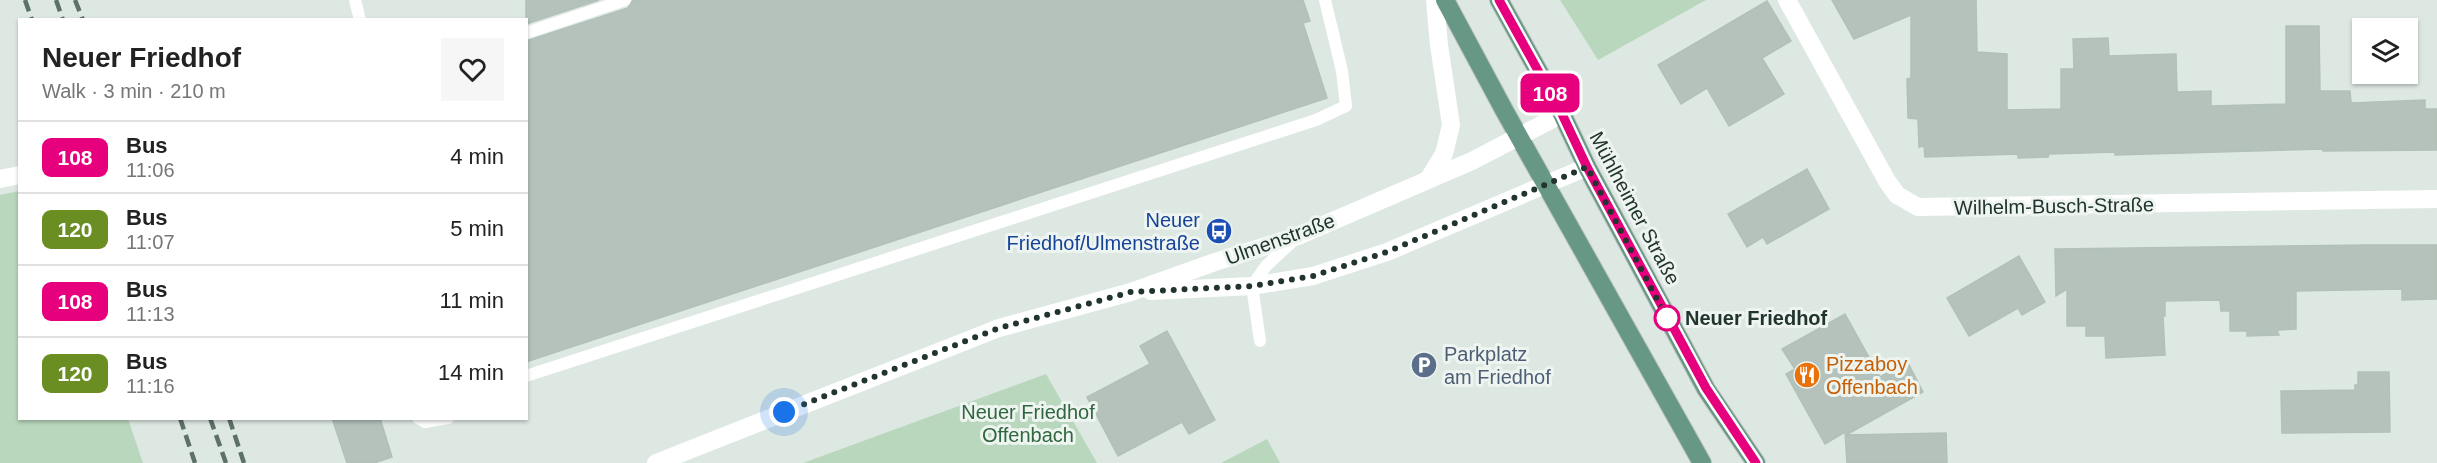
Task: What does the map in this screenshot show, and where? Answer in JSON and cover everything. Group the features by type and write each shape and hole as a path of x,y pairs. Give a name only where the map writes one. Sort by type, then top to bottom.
{"main road":[{"path":"1445,0 1702,463"},
{"name":"Mühlheimer Straße","path":"1499,0 1562,114 1587,167 1706,388 1756,463"}],"street":[{"path":"1428,180 1444,154 1451,125 1435,0"},
{"name":"Wilhelm-Busch-Straße","path":"1787,0 1887,182 1897,195 1918,207 2437,199"},
{"name":"Ulmenstraße","path":"656,463 999,328 1131,292 1298,236 1472,161 1562,114"},
{"path":"1131,292 1252,286 1313,276 1387,252 1587,167"},
{"path":"0,179 18,175"}],"lane":[{"path":"355,0 360,18"},
{"path":"528,32 625,0"},
{"path":"528,375 1316,120 1346,106 1342,71 1325,0"},
{"path":"1260,341 1252,286 1266,266 1298,236"},
{"path":"422,420 425,422 436,420"}],"green space":[{"path":"1560,0 1706,0 1598,60"},
{"path":"18,191 18,420 128,420 143,463 0,463 0,195"},
{"name":"Neuer Friedhof Offenbach","path":"1046,374 1097,463 803,463"},
{"path":"1267,439 1280,463 1221,463"}],"building":[{"path":"526,0 599,0 528,23 528,18 526,18"},
{"path":"633,0 1303,0 1310,21 1303,23 1327,98 528,361 528,40 628,8"},
{"path":"1832,0 1976,0 1977,52 2007,54 2007,110 2061,109 2061,69 2074,69 2073,39 2108,38 2109,56 2176,54 2177,92 2211,91 2211,106 2286,104 2286,26 2319,26 2320,91 2350,91 2351,103 2425,100 2425,109 2437,109 2437,150 2323,151 2322,149 2115,155 2115,152 2049,154 2048,157 2018,158 2018,154 1925,157 1924,146 1919,147 1918,119 1908,118 1907,79 1911,78 1911,15 1854,39"},
{"path":"1767,1 1791,41 1762,58 1784,94 1729,126 1707,88 1681,104 1658,65"},
{"path":"1807,169 1829,209 1767,244 1763,237 1747,247 1728,214"},
{"path":"2437,245 2437,299 2402,300 2402,289 2296,291 2296,329 2277,330 2279,335 2247,336 2247,331 2230,331 2230,311 2221,311 2220,300 2165,301 2165,316 2163,316 2165,355 2106,358 2105,336 2086,336 2086,326 2067,326 2067,289 2056,296 2055,249"},
{"path":"2019,256 2045,302 2022,315 2018,308 1969,336 1947,298"},
{"path":"1845,314 1880,377 1907,361 1923,392 1846,435 1946,433 1947,463 1847,463 1845,432 1825,444 1786,374 1795,369 1782,349"},
{"path":"1167,331 1215,420 1189,434 1182,422 1118,456 1087,397 1150,364 1140,346"},
{"path":"2358,372 2389,372 2390,432 2282,433 2281,391 2355,390 2355,385 2358,385"},
{"path":"333,420 381,420 392,457 374,463 347,463"}],"railway":[{"path":"25,0 31,18"},
{"path":"56,0 62,18"},
{"path":"75,0 82,18"},
{"path":"181,420 195,463"},
{"path":"211,420 226,463"},
{"path":"230,420 244,463"}],"bus line":[{"name":"108","path":"1499,0 1562,114 1587,167 1706,388 1756,463"}],"place":[{"name":"Neuer Friedhof/Ulmenstraße","path":"1219,231"},
{"name":"Neuer Friedhof","path":"1667,318"},
{"name":"Parkplatz am Friedhof","path":"1424,365"},
{"name":"Pizzaboy Offenbach","path":"1807,375"}],"route":[{"path":"784,412 999,328 1041,315 1131,292 1277,284 1313,276 1387,252 1587,167 1667,318"}]}
